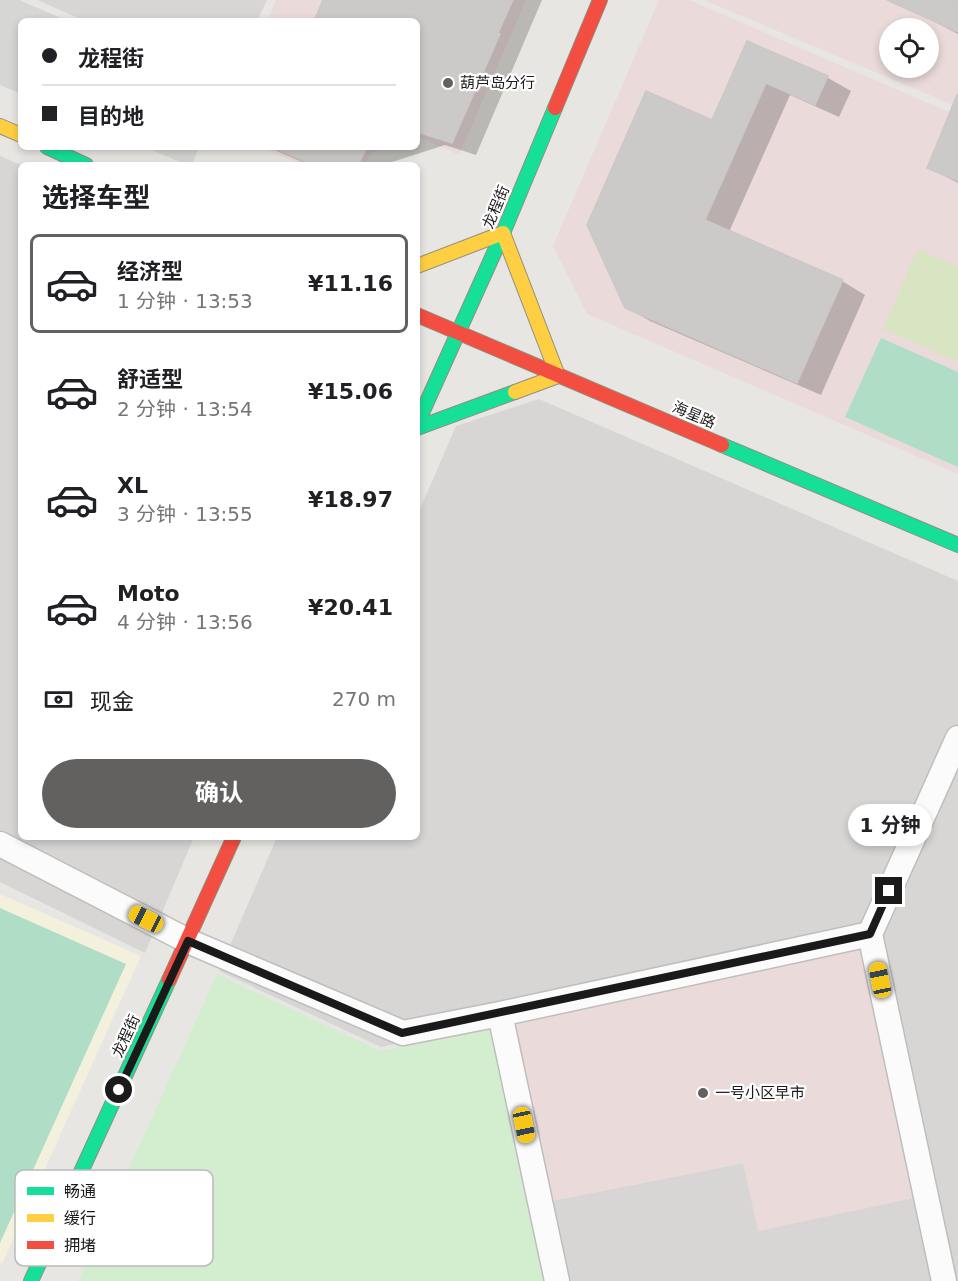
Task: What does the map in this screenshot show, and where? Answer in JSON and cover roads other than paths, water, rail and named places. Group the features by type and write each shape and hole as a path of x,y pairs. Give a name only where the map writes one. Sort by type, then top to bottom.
{"main road":[{"name":"龙程街","path":"420,419 503,233 600,0"},
{"path":"0,126 18,134"},
{"path":"53,150 76,162"},
{"path":"420,265 503,233 558,376 420,425"},
{"name":"海星路","path":"420,316 958,544"},
{"name":"龙程街","path":"82,1170 233,840"},
{"name":"龙程街","path":"31,1281 38,1266"}],"street":[{"path":"944,1281 870,934 958,738"},
{"path":"0,844 188,941 402,1033 870,934"},
{"path":"500,1014 557,1281"}],"place":[{"name":"葫芦岛分行","path":"448,83"},
{"name":"一号小区早市","path":"703,1093"}]}
